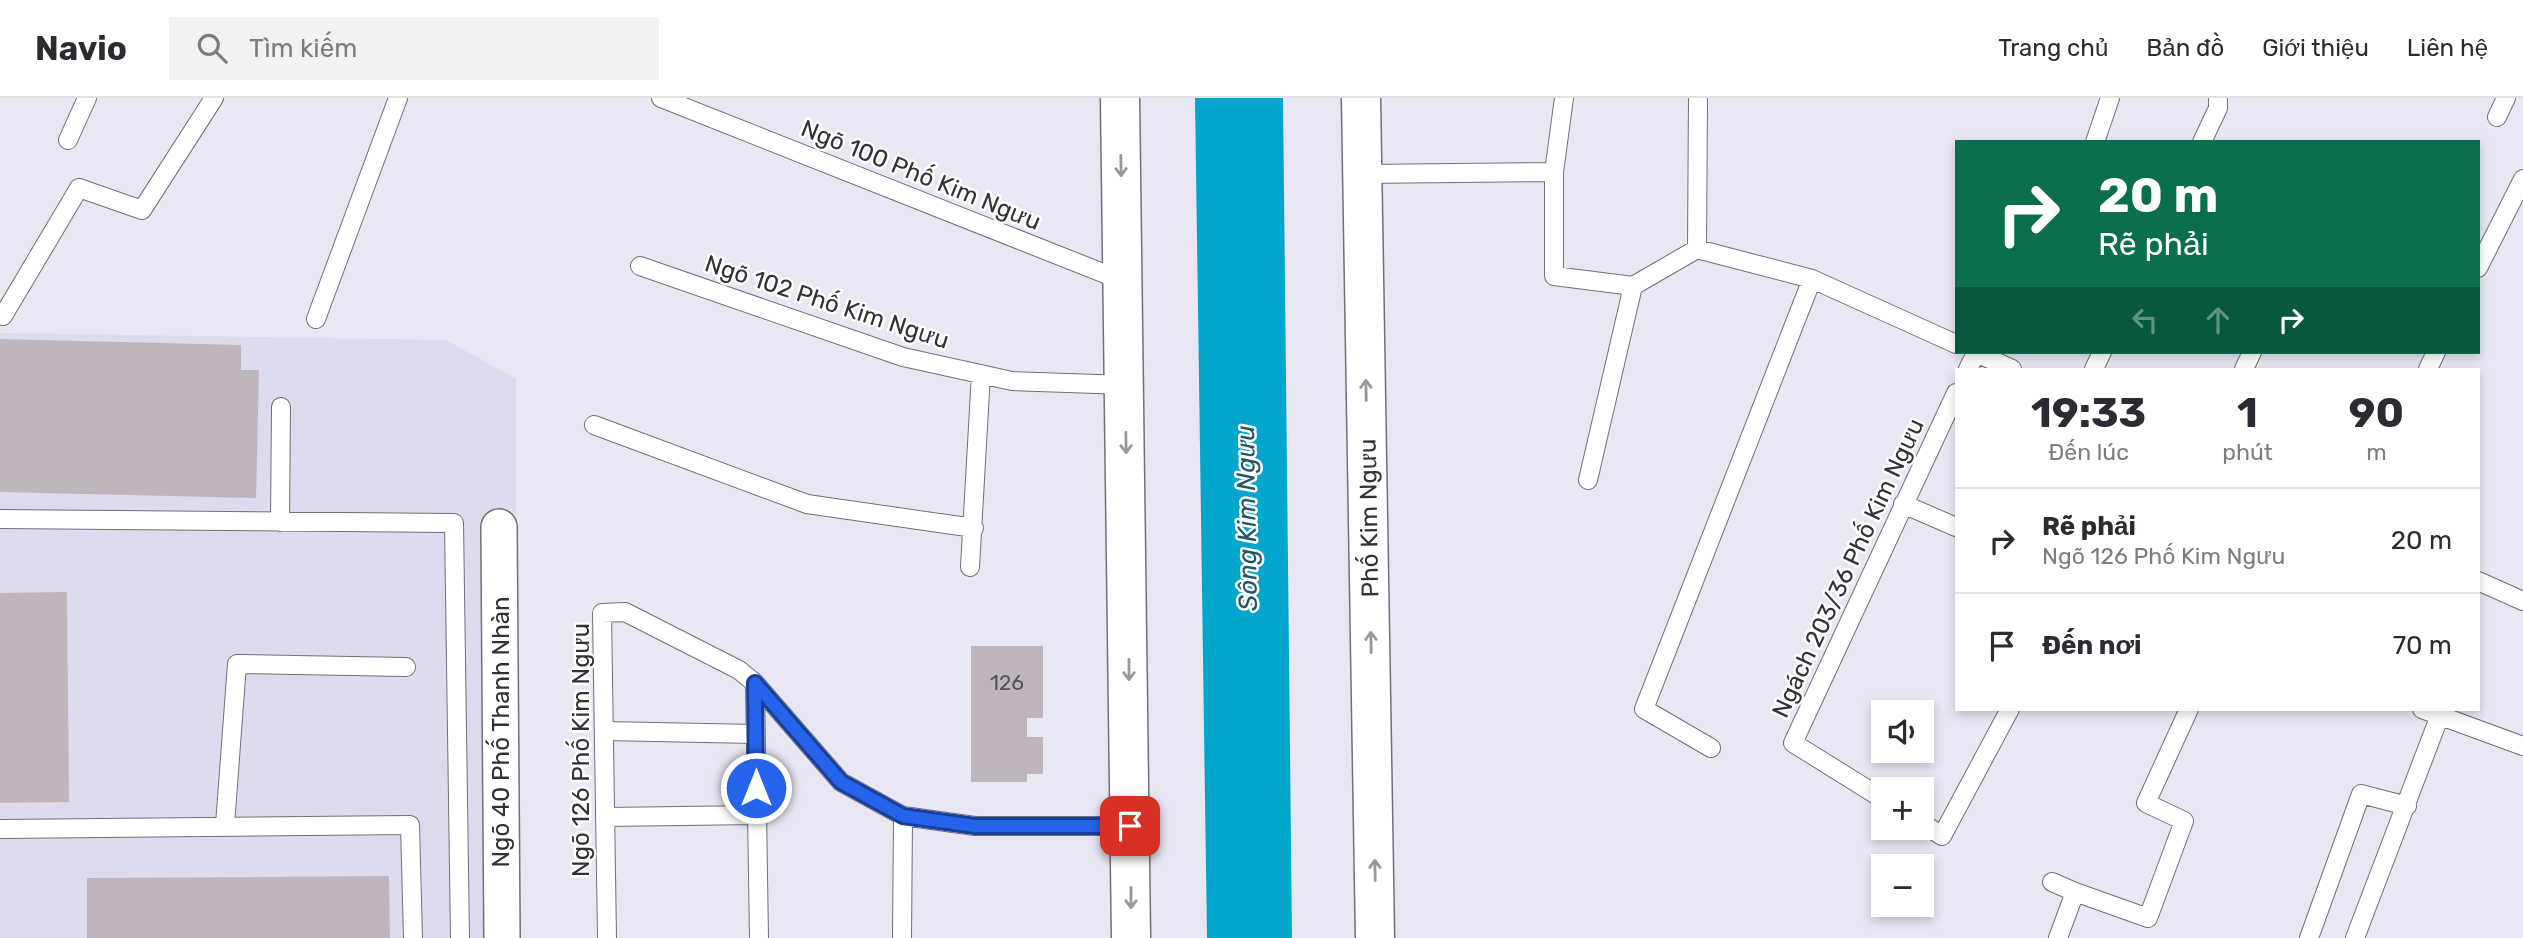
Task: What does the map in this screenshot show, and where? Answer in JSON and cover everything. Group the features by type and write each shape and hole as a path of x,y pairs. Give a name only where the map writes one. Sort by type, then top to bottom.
{"main road":[{"path":"1120,98 1126,385 1131,938"},
{"name":"Phố Kim Ngưu","path":"1361,98 1375,938"}],"street":[{"name":"Ngõ 40 Phố Thanh Nhàn","path":"499,527 502,938"}],"lane":[{"path":"68,139 87,98"},
{"path":"3,316 79,188 142,210 214,98"},
{"path":"316,319 398,98"},
{"name":"Ngõ 100 Phố Kim Ngưu","path":"661,98 1123,281"},
{"path":"1563,98 1554,172 1554,276 1633,286 1697,249 1812,279 1955,344"},
{"path":"1697,249 1698,98"},
{"path":"2096,140 2110,98"},
{"path":"2203,140 2218,108 2218,98"},
{"path":"2497,117 2506,98"},
{"path":"1362,174 1554,172"},
{"path":"2480,264 2523,179"},
{"name":"Ngõ 102 Phố Kim Ngưu","path":"640,266 903,356 1012,382 1126,385"},
{"path":"1711,748 1644,709 1812,279"},
{"path":"1588,480 1633,286"},
{"path":"1973,358 2008,368"},
{"path":"970,567 981,374"},
{"name":"Ngách 203/36 Phố Kim Ngưu","path":"1871,792 1793,743 1955,395"},
{"path":"280,522 281,407"},
{"path":"594,425 807,504 974,528"},
{"path":"1903,504 1955,527"},
{"path":"0,519 454,523 460,938"},
{"path":"2480,582 2523,601"},
{"name":"Ngõ 126 Phố Kim Ngưu","path":"607,938 602,613 625,612 738,670 755,683 841,782 903,816 975,826 1130,826"},
{"path":"225,825 237,664 406,667"},
{"path":"755,683 759,938"},
{"path":"1934,832 1941,836 2009,711"},
{"path":"2052,882 2148,918 2184,821 2147,803 2188,711"},
{"path":"2428,711 2523,746"},
{"path":"2355,938 2440,715"},
{"path":"604,731 756,734"},
{"path":"2309,938 2361,794 2407,806"},
{"path":"605,817 757,815"},
{"path":"902,938 903,816"},
{"path":"0,829 410,825 413,938"},
{"path":"2058,938 2075,892"}],"shaded area":[{"path":"0,333 446,340 516,379 517,938 0,938"}],"water":[{"name":"Sông Kim Ngưu","path":"1195,98 1283,98 1292,938 1207,938"}],"building":[{"path":"0,339 241,345 241,370 259,370 256,498 0,492"},
{"path":"67,592 69,802 0,803 0,593"},
{"path":"971,646 1043,646 1043,718 1027,718 1027,737 1043,737 1043,774 1027,774 1027,782 971,782"},
{"path":"389,876 390,938 87,938 87,878"}],"route":[{"path":"756,788 755,683 841,782 903,816 975,826 1130,826"}]}
